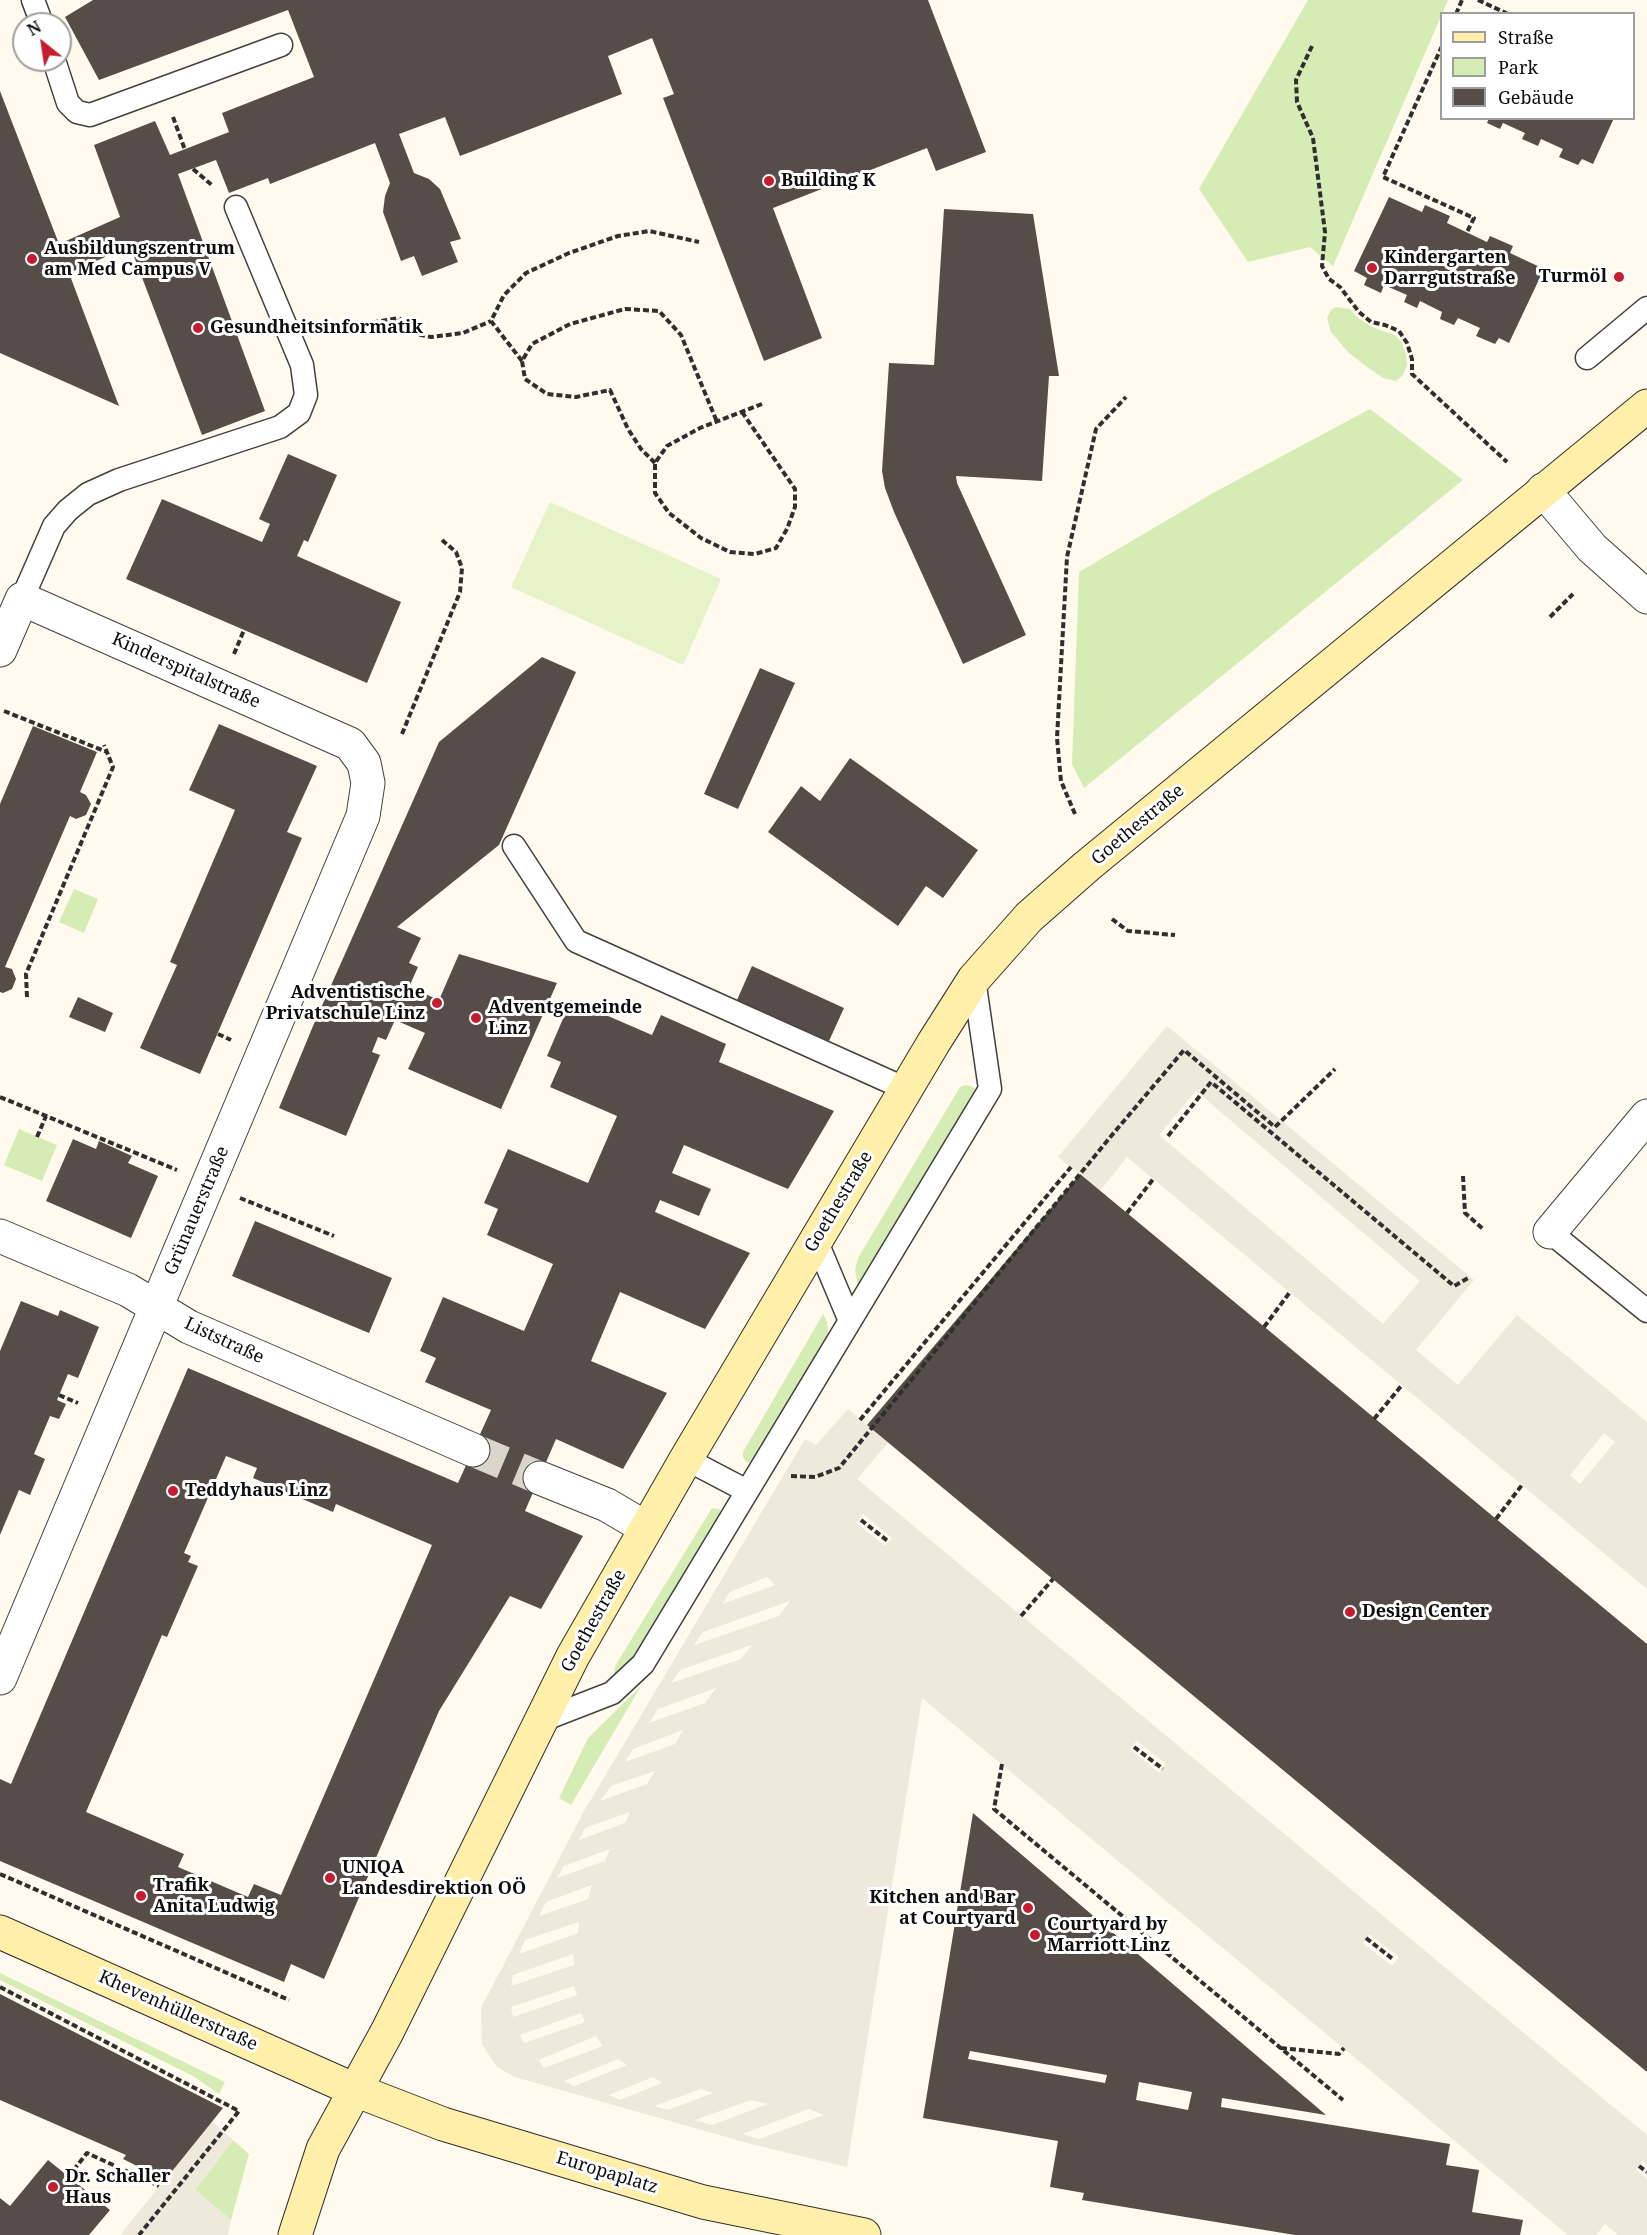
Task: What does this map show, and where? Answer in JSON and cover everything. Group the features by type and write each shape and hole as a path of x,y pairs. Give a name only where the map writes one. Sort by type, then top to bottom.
{"main road":[{"name":"Goethestraße","path":"295,2235 323,2149 387,2032 573,1656 686,1459 974,979 1029,916 1087,866 1647,406"},
{"name":"Khevenhüllerstraße","path":"0,1932 355,2090"},
{"name":"Europaplatz","path":"355,2090 443,2124 703,2202 864,2235"}],"street":[{"path":"1543,490 1592,548 1647,597"},
{"path":"0,650 22,599"},
{"name":"Kinderspitalstraße","path":"22,599 350,744"},
{"name":"Grünauerstraße","path":"0,1678 363,816 369,783 364,763 350,744"},
{"path":"1550,1232 1647,1116"},
{"name":"Liststraße","path":"0,1236 128,1290 189,1328 462,1445"},
{"path":"540,1478 607,1505 646,1528"}],"lane":[{"path":"58,72 68,103 77,112 90,115 281,45"},
{"path":"22,599 54,526 88,494 119,480 280,427 299,413 306,395 302,365 236,207"},
{"path":"1587,358 1647,308"},
{"path":"514,846 576,941 906,1089"},
{"path":"540,1721 612,1693 643,1664 990,1089 974,979"},
{"path":"1550,1232 1647,1311"},
{"path":"816,1240 849,1321"},
{"path":"686,1459 747,1491"}],"path":[{"path":"1478,0 1504,12"},
{"path":"1312,46 1296,80 1297,102 1313,138 1325,232 1322,266 1329,279 1340,287 1359,312 1371,322 1399,331 1407,343 1412,359 1412,374 1507,462"},
{"path":"1440,50 1383,177 1474,218 1467,232"},
{"path":"286,327 340,328 399,318 412,333 431,337 463,333 490,321 504,295 526,273 569,253 618,236 649,231 699,242"},
{"path":"522,361 532,344 570,324 625,309 659,311 681,335 717,422"},
{"path":"490,321 522,361 525,379 547,394 576,397 610,390 628,429 641,449 655,463"},
{"path":"1075,814 1060,780 1057,738 1067,557 1096,429 1126,397"},
{"path":"742,412 795,489 795,507 787,529 776,548 755,554 730,552 701,538 669,513 655,493 655,463 666,446 700,428 762,404"},
{"path":"402,734 460,592 462,568 456,552 442,540"},
{"path":"1550,617 1573,594"},
{"path":"231,661 244,630"},
{"path":"4,711 107,752"},
{"path":"27,998 26,974 113,767 104,745"},
{"path":"1112,919 1128,931 1175,935"},
{"path":"783,1476 815,1477 839,1468 1184,1050 1275,1127 1335,1069"},
{"path":"1168,1136 1211,1082 1454,1286 1470,1277"},
{"path":"0,1097 186,1174"},
{"path":"37,1137 46,1116"},
{"path":"860,1420 1071,1167"},
{"path":"1463,1176 1465,1213 1482,1229"},
{"path":"1127,1213 1154,1178"},
{"path":"235,1196 334,1236"},
{"path":"1263,1327 1290,1292"},
{"path":"1374,1419 1402,1385"},
{"path":"59,1395 88,1407"},
{"path":"1496,1519 1522,1485"},
{"path":"861,1520 889,1542"},
{"path":"1021,1616 1053,1579"},
{"path":"1134,1747 1162,1769"},
{"path":"1002,1764 994,1809 1344,2100"},
{"path":"0,1874 289,2000"},
{"path":"1366,1938 1394,1960"},
{"path":"0,1987 239,2111 139,2235"},
{"path":"1281,2048 1339,2054 1344,2048"},
{"path":"68,2176 87,2153 159,2186"},
{"path":"1639,2166 1647,2172"}],"green space":[{"path":"1308,0 1448,0 1443,12 1440,12 1440,19 1333,266 1310,247 1248,262 1199,189"},
{"path":"1336,307 1350,309 1358,318 1372,327 1395,335 1402,343 1406,354 1407,365 1403,375 1396,381 1383,378 1348,352 1331,332 1327,318 1331,310"},
{"path":"1370,409 1463,480 1084,788 1072,764 1079,572 1213,493"},
{"path":"550,502 721,579 683,665 511,587"},
{"path":"74,889 98,899 84,933 59,922"},
{"path":"965,1085 975,1089 975,1095 858,1286 855,1270 858,1258 960,1087"},
{"path":"19,1129 57,1145 42,1181 4,1165"},
{"path":"823,1314 828,1332 826,1345 754,1463 746,1462 743,1452"},
{"path":"712,1508 719,1509 722,1514 643,1651 620,1675 614,1675 615,1666"},
{"path":"641,1686 571,1805 559,1798 588,1738"},
{"path":"0,1973 225,2082 219,2094 193,2076 0,1980"},
{"path":"233,2140 249,2154 231,2220 195,2190"}],"shaded area":[{"path":"1167,1026 1474,1280 1416,1350 1458,1385 1517,1315 1647,1422 1647,1589 1127,1157 1100,1191 1058,1157","holes":["1196,1091 1420,1281 1383,1324 1159,1135","1604,1433 1615,1442 1580,1484 1570,1475"]},
{"path":"848,1409 888,1443 857,1479 1647,2135 1647,2165 1643,2161 1636,2170 1647,2179 1647,2235 1618,2235 1605,2224 1596,2235 1568,2235 922,1698 847,2167 751,2144 515,2077 497,2067 482,2044 481,2008 583,1813 805,1439 816,1445","holes":["863,1514 892,1538 885,1546 856,1523","767,1577 775,1585 722,1604 730,1592","790,1601 779,1616 694,1645 703,1632","752,1645 741,1659 671,1683 680,1670","716,1688 705,1703 649,1723 658,1709","683,1730 675,1744 625,1762 633,1749","1137,1741 1166,1764 1159,1773 1130,1749","655,1771 647,1784 600,1801 611,1786","630,1812 625,1823 579,1840 585,1828","610,1849 605,1861 557,1878 564,1866","592,1885 588,1899 539,1916 546,1902","579,1922 578,1933 519,1954 525,1940","1369,1934 1399,1957 1392,1966 1363,1943","573,1954 574,1965 511,1986 513,1975","574,1986 577,1995 513,2017 511,2007","581,2013 585,2022 524,2043 520,2035","596,2036 603,2046 544,2068 539,2060","618,2059 627,2065 574,2086 564,2081","653,2077 662,2083 620,2100 609,2095","701,2089 713,2093 668,2110 654,2106","751,2100 768,2104 712,2125 695,2120","809,2109 824,2115 759,2139 742,2134"]},
{"path":"212,2121 233,2140 195,2190 231,2220 228,2235 120,2235"}],"building":[{"name":"Building K","path":"93,0 928,0 986,152 936,171 927,148 773,208 822,338 764,361 663,98 674,94 652,38 608,56 622,94 460,156 445,117 399,134 414,173 429,179 440,189 461,239 450,242 458,262 422,276 414,256 401,261 383,212 385,196 390,183 375,143 270,184 268,178 229,193 216,160 178,174 265,411 202,435 130,246 69,273 119,406 0,353 0,91 59,244 120,217 94,145 155,121 170,155 229,132 222,113 314,77 288,10 99,80 72,30 72,13"},
{"path":"1488,120 1613,120 1593,164 1582,159 1578,165 1559,157 1563,149 1541,139 1538,146 1522,139 1525,133 1503,123 1500,129 1487,123"},
{"path":"1389,197 1422,212 1425,205 1450,216 1447,223 1487,242 1490,236 1513,246 1510,253 1544,269 1509,343 1499,338 1495,344 1476,336 1480,328 1458,318 1454,325 1440,319 1442,312 1420,301 1417,308 1404,302 1407,295 1384,285 1381,293 1364,285 1367,278 1354,271"},
{"path":"944,209 1033,214 1059,376 1049,376 1042,481 956,476 957,483 1026,635 963,664 894,512 885,488 882,471 889,363 934,365"},
{"path":"288,454 337,475 308,542 304,540 297,556 401,602 367,683 126,579 162,499 262,542 270,524 259,519"},
{"path":"542,657 576,672 499,845 397,927 421,938 409,963 418,967 409,987 439,1000 459,954 557,983 501,1109 408,1069 425,1033 395,1020 386,1040 378,1037 372,1052 380,1055 346,1136 279,1108 439,742"},
{"path":"760,668 795,683 738,809 704,794"},
{"path":"219,724 317,766 287,832 302,838 200,1074 140,1048 177,965 170,962 235,810 189,790"},
{"path":"33,726 97,752 80,792 86,795 91,804 86,815 76,819 70,816 5,967 12,969 16,979 12,989 3,993 0,992 0,804"},
{"path":"850,758 978,850 943,898 926,886 898,926 768,832 801,786 820,801"},
{"path":"752,966 844,1008 829,1041 737,1000"},
{"path":"78,997 113,1013 105,1032 69,1017"},
{"path":"571,1000 652,1035 661,1015 726,1044 719,1062 834,1111 788,1189 684,1145 672,1173 711,1189 699,1216 660,1200 655,1212 750,1253 705,1329 620,1292 591,1361 667,1393 623,1469 556,1439 525,1511 583,1536 541,1609 510,1596 439,1711 324,1979 291,1964 284,1982 0,1861 0,1779 11,1784 188,1368 458,1483 491,1410 425,1382 436,1358 420,1351 443,1297 524,1331 553,1264 487,1235 498,1209 484,1203 508,1149 588,1183 617,1116 550,1087 561,1062 547,1056","holes":["226,1456 257,1468 253,1478 333,1512 336,1504 432,1545 281,1895 254,1884 248,1897 178,1867 184,1854 86,1812 162,1635 167,1637 198,1566 188,1562 191,1556 184,1553"]},
{"path":"73,1139 96,1149 99,1141 132,1156 128,1163 158,1176 131,1238 46,1201"},
{"name":"Design Center","path":"1080,1174 1647,1644 1647,2072 867,1425"},
{"path":"255,1221 392,1278 369,1333 232,1276"},
{"path":"21,1301 58,1316 60,1310 99,1327 78,1378 68,1374 57,1400 66,1404 59,1419 50,1416 34,1454 45,1459 30,1495 19,1490 0,1535 0,1351"},
{"name":"Courtyard by Marriott Linz","path":"973,1813 1326,2115 1222,2098 1221,2107 1450,2144 1446,2165 1479,2170 1472,2212 1523,2220 1520,2235 1295,2235 1082,2200 1084,2193 1050,2187 1058,2141 923,2118","holes":["970,2051 1107,2075 1105,2083 968,2059","1139,2082 1192,2092 1188,2110 1136,2100"]},
{"path":"0,1994 223,2108 165,2180 123,2159 126,2155 0,2100"},
{"name":"Dr. Schaller Haus","path":"48,2160 110,2210 89,2235 0,2235 0,2198 10,2206"}],"tunnel":[{"path":"473,1450 540,1478"}],"place":[{"name":"Building K","path":"769,181"},
{"name":"Ausbildungszentrum am Med Campus V","path":"32,259"},
{"name":"Kindergarten Darrgutstraße","path":"1372,268"},
{"name":"Turmöl","path":"1619,277"},
{"name":"Gesundheitsinformatik","path":"198,328"},
{"name":"Adventistische Privatschule Linz","path":"437,1003"},
{"name":"Adventgemeinde Linz","path":"476,1018"},
{"name":"Teddyhaus Linz","path":"173,1491"},
{"name":"Design Center","path":"1350,1612"},
{"name":"UNIQA Landesdirektion OÖ","path":"330,1878"},
{"name":"Trafik Anita Ludwig","path":"141,1896"},
{"name":"Kitchen and Bar at Courtyard","path":"1028,1908"},
{"name":"Courtyard by Marriott Linz","path":"1035,1935"},
{"name":"Dr. Schaller Haus","path":"53,2187"}]}
